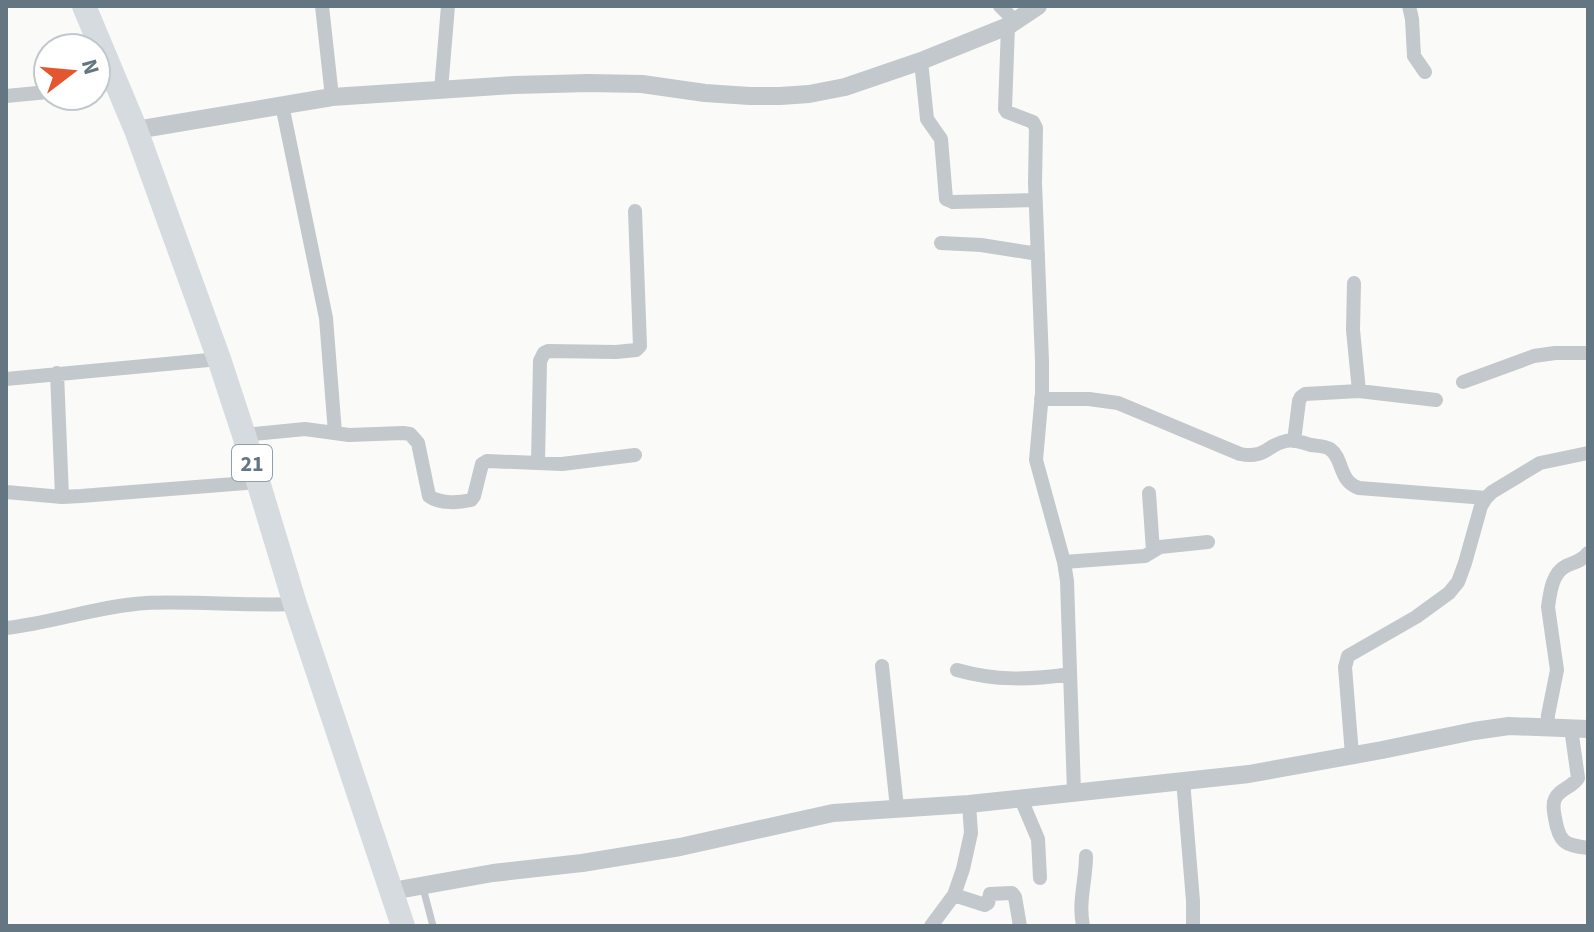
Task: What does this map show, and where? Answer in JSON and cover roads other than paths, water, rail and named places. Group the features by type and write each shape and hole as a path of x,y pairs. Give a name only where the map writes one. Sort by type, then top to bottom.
{"highway":[{"name":"21","path":"84,6 91,32"},
{"name":"21","path":"112,92 136,130 219,359 295,604 403,926"}],"street":[{"path":"322,6 332,97"},
{"path":"441,90 448,6"},
{"path":"1000,6 1012,24 1005,109 1035,125 1042,361 1036,460 1067,581 1074,792"},
{"path":"136,130 332,97 514,85 642,84 705,93 809,94 845,87 921,61 1012,24 1038,6"},
{"path":"1409,6 1414,56 1425,72"},
{"path":"921,61 927,119 939,135 942,148 946,199 953,202 1035,200"},
{"path":"6,96 32,94"},
{"path":"282,105 326,318 335,433"},
{"path":"538,463 540,361 544,353 616,352 636,350 640,346 635,211"},
{"path":"941,243 981,245 1038,254"},
{"path":"1354,283 1353,330 1359,391"},
{"path":"1463,382 1534,356 1588,353"},
{"path":"6,379 219,359"},
{"path":"57,373 62,497"},
{"path":"1294,441 1299,401 1305,394 1359,391 1436,400"},
{"path":"1042,396 1118,403 1248,456 1261,455 1283,442 1294,441 1330,449 1347,481 1359,488 1486,498"},
{"path":"244,435 305,429 349,435 410,434 418,443 429,496 448,502 471,500 482,464 492,459 562,464 635,455"},
{"path":"1352,755 1346,659 1353,652 1416,617 1449,593 1458,582 1486,498 1540,463 1588,453"},
{"path":"6,492 62,497 258,482"},
{"path":"1149,493 1153,551"},
{"path":"1064,562 1145,556 1160,547 1208,542"},
{"path":"1547,727 1557,670 1549,598 1560,570 1583,559 1588,553"},
{"path":"6,628 103,608 146,603 295,604"},
{"path":"882,666 897,808"},
{"path":"957,670 1007,679 1070,674"},
{"path":"392,891 493,873 680,847 833,813 969,804 1249,774 1509,726 1579,728 1578,778 1558,794 1553,807 1561,840 1588,848"},
{"path":"1183,780 1193,926"},
{"path":"1021,799 1038,839 1040,878"},
{"path":"931,926 954,895 970,845 969,804"},
{"path":"1083,926 1080,903 1086,856"},
{"path":"954,895 985,905 990,894 1012,893 1020,926"}],"lane":[{"path":"422,886 433,926"}]}
